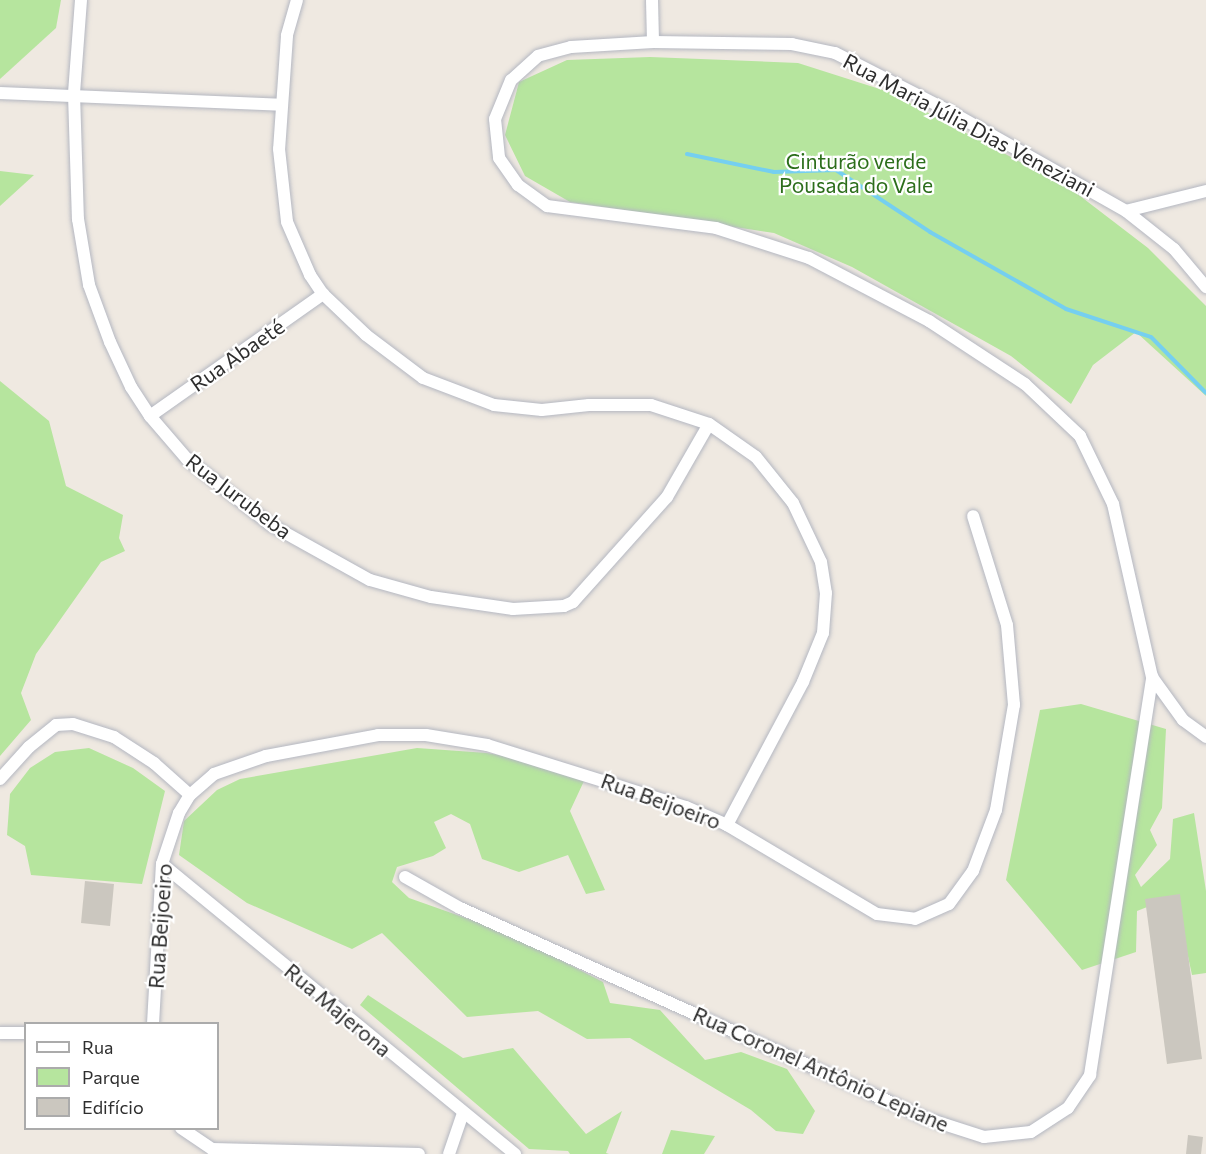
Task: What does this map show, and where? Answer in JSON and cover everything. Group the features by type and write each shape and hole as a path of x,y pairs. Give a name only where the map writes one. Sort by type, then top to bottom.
{"street":[{"name":"Rua Jurubeba","path":"81,0 74,94 78,219 89,285 110,342 131,387 150,416 187,459 271,525 370,580 431,597 513,609 553,607 573,602 667,497 709,424"},
{"path":"297,0 286,36 279,149 287,222 310,275 323,294 366,335 423,378 494,405 542,410 589,405 651,405 709,424 756,457 793,503 821,562 826,593 823,633 815,656 727,825"},
{"path":"652,0 653,42"},
{"name":"Rua Maria Júlia Dias Veneziani","path":"1152,677 1113,504 1080,436 1025,384 929,321 809,258 716,228 547,206 518,185 499,158 495,119 511,80 538,56 571,47 653,42 792,44 835,53 953,113 1126,211 1174,249 1206,287"},
{"path":"0,93 74,94 281,105"},
{"path":"1126,211 1206,191"},
{"name":"Rua Abaeté","path":"150,416 323,294"},
{"name":"Rua Beijoeiro","path":"153,1022 162,864 179,813 190,795 214,774 266,756 378,735 426,735 487,745 686,807 727,825 877,914 915,919 949,904 973,871 996,810 1014,705 1007,625 973,516"},
{"path":"1152,677 1183,720 1206,737"},
{"name":"Rua Coronel Antônio Lepiane","path":"405,877 460,908 925,1118 984,1137 1031,1132 1068,1108 1090,1076 1152,677"},
{"path":"0,779 29,747 56,725 73,724 114,737 154,764 190,795"},
{"name":"Rua Majerona","path":"162,864 515,1154"},
{"path":"0,1033 24,1033"},
{"path":"449,1154 463,1113"},
{"path":"184,1130 212,1149 418,1154"}],"green space":[{"path":"0,0 61,0 56,28 0,79"},
{"name":"Cinturão verde Pousada do Vale","path":"650,57 798,63 889,92 1071,189 1148,248 1206,306 1206,396 1136,332 1093,365 1071,404 1011,356 852,267 774,233 570,202 525,176 505,135 519,82 567,60"},
{"path":"0,171 34,175 0,206"},
{"path":"0,381 49,421 66,486 123,515 119,538 125,551 101,562 36,654 21,693 31,720 0,756"},
{"path":"1081,704 1166,729 1162,808 1150,830 1157,845 1135,875 1141,887 1170,859 1173,819 1194,813 1206,891 1206,973 1192,975 1175,896 1137,911 1136,952 1082,970 1006,880 1040,710"},
{"path":"89,748 133,768 165,791 142,884 31,875 25,846 7,835 10,794 30,768 55,752"},
{"path":"417,748 487,753 534,761 584,781 570,811 605,890 586,894 568,855 519,872 482,859 470,824 451,814 434,822 446,848 433,856 397,867 392,882 409,898 508,933 603,982 610,1003 660,1010 705,1060 741,1052 787,1069 815,1111 803,1134 776,1131 751,1110 630,1038 587,1039 538,1011 467,1017 382,933 352,949 247,903 179,855 184,821 217,790 240,779"},
{"path":"368,995 463,1058 513,1048 586,1134 622,1111 606,1153 609,1154 570,1154 568,1151 529,1149 360,1005"},
{"path":"671,1130 715,1136 704,1154 662,1154"}],"building":[{"path":"85,881 114,884 110,926 81,923"},
{"path":"1180,894 1202,1059 1167,1064 1145,899"},
{"path":"1188,1135 1203,1137 1201,1154 1186,1154"}],"waterway":[{"path":"687,154 774,172 836,170 930,232 1066,309 1151,337 1206,393"}]}
